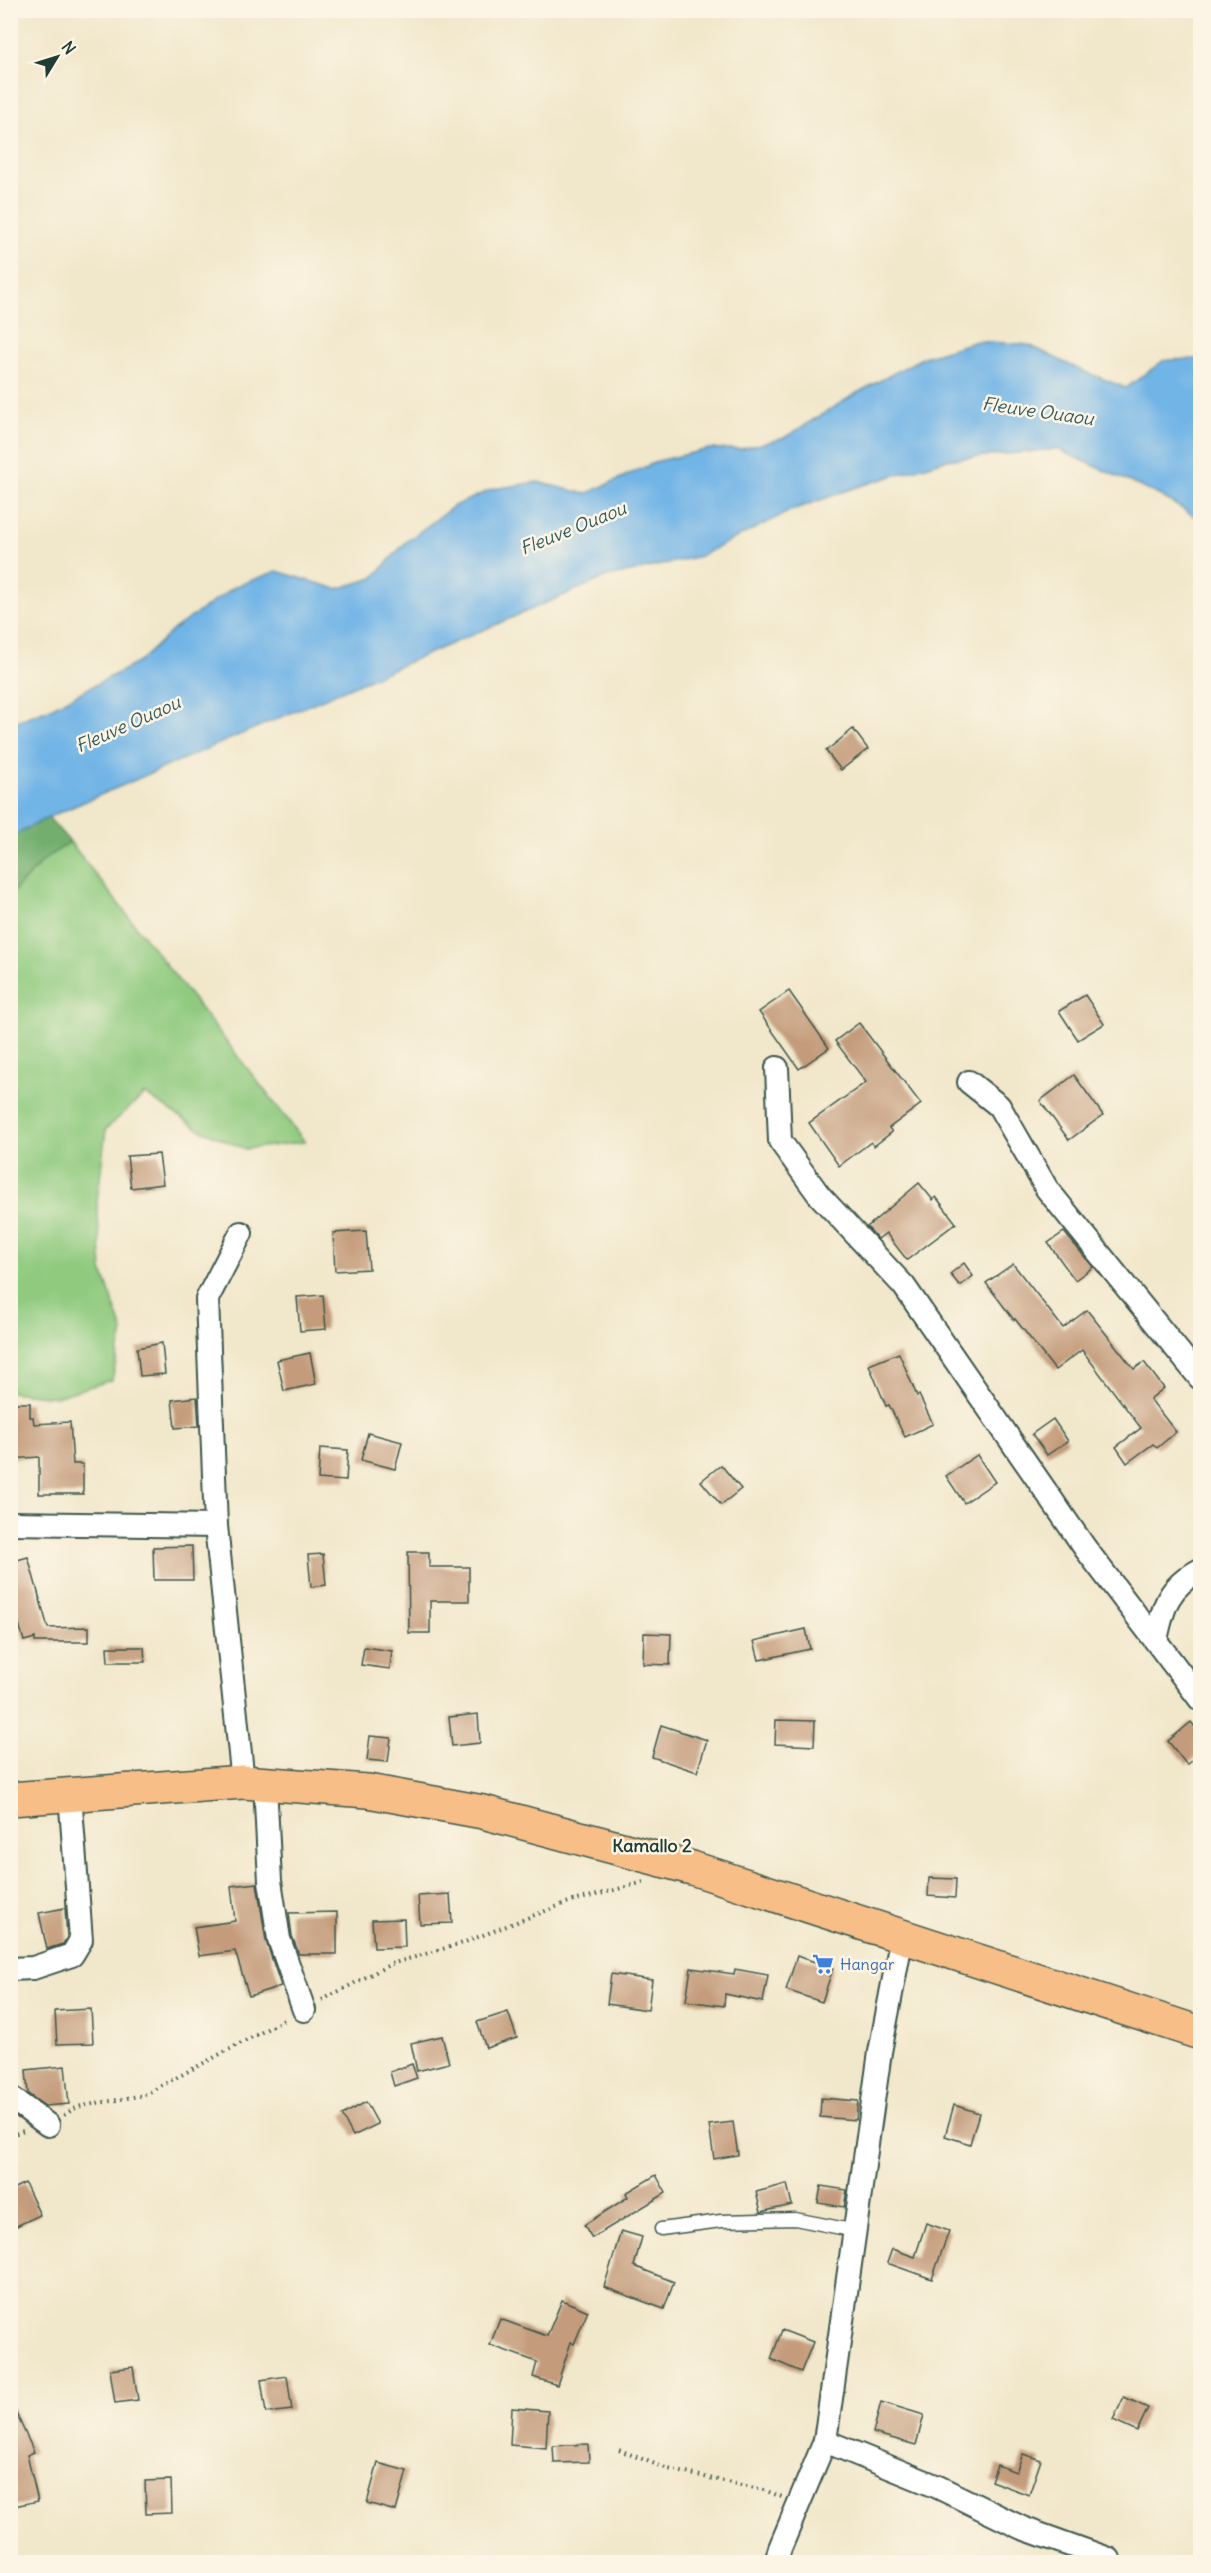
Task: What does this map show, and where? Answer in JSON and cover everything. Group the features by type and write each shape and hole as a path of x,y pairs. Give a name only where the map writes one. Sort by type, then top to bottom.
{"highway":[{"path":"10,1799 254,1783 368,1791 483,1812 692,1869 1200,2032"}],"street":[{"path":"777,1068 780,1141 819,1195 904,1286 1085,1548 1200,1699"},
{"path":"969,1082 999,1106 1047,1189 1200,1378"},
{"path":"241,1233 207,1299 216,1526 279,1939 304,2010"},
{"path":"10,1523 216,1526"},
{"path":"1156,1640 1162,1610 1182,1580 1200,1570"},
{"path":"10,1969 33,1968 72,1956 81,1940 70,1794"},
{"path":"776,2562 825,2441 856,2231 879,2052 902,1936"},
{"path":"10,2097 48,2125"},
{"path":"825,2441 938,2487 1022,2528 1108,2559"}],"lane":[{"path":"661,2229 721,2221 795,2219 856,2231"}],"path":[{"path":"10,2135 48,2125 77,2107 144,2095 391,1964 460,1944 566,1903 646,1881"},
{"path":"620,2450 668,2469 764,2490 780,2496 797,2509"}],"green space":[{"path":"48,817 70,842 46,858 11,894 11,837"},
{"path":"70,842 305,1142 245,1149 199,1129 145,1094 106,1129 97,1203 102,1270 123,1331 112,1380 56,1397 11,1392 11,894 46,858"}],"water":[{"name":"Fleuve Ouaou","path":"977,341 1029,345 1078,369 1126,388 1164,360 1200,359 1200,520 1161,496 1057,449 945,460 792,510 700,556 604,578 49,817 11,837 11,723 49,709 139,662 174,629 236,586 277,571 337,589 373,578 406,542 454,506 493,489 538,482 586,494 658,461 709,449 741,449 784,438 857,393 924,357"}],"building":[{"path":"853,729 868,749 841,770 826,751"},
{"path":"789,991 829,1048 799,1069 759,1012"},
{"path":"1085,995 1104,1024 1078,1040 1059,1011"},
{"path":"859,1023 921,1104 889,1128 892,1132 874,1146 871,1142 839,1166 809,1123 866,1082 835,1041"},
{"path":"1074,1075 1103,1115 1069,1140 1040,1101"},
{"path":"159,1154 163,1184 131,1188 127,1156"},
{"path":"919,1183 933,1200 936,1197 956,1223 907,1260 886,1233 878,1239 867,1227"},
{"path":"366,1231 369,1269 335,1271 333,1233"},
{"path":"1064,1232 1093,1267 1075,1280 1048,1243"},
{"path":"964,1263 973,1276 960,1286 950,1274"},
{"path":"1013,1264 1063,1328 1087,1310 1134,1369 1144,1362 1164,1388 1150,1399 1176,1432 1157,1448 1153,1444 1127,1463 1116,1447 1141,1428 1082,1350 1055,1370 986,1283"},
{"path":"323,1295 326,1329 300,1331 297,1297"},
{"path":"162,1343 165,1374 140,1376 137,1348"},
{"path":"310,1353 316,1384 284,1391 277,1360"},
{"path":"899,1353 917,1396 919,1395 933,1424 905,1437 889,1405 886,1406 869,1365"},
{"path":"197,1397 199,1426 175,1428 172,1400"},
{"path":"10,1403 30,1403 30,1417 33,1417 34,1424 70,1422 73,1464 83,1464 83,1494 39,1494 39,1457 10,1459"},
{"path":"1053,1419 1068,1441 1047,1455 1032,1434"},
{"path":"368,1433 402,1442 395,1469 361,1460"},
{"path":"320,1448 348,1450 346,1481 318,1479"},
{"path":"977,1455 995,1482 964,1503 946,1476"},
{"path":"721,1465 741,1489 721,1505 701,1481"},
{"path":"192,1546 193,1580 154,1580 153,1547"},
{"path":"408,1552 429,1552 429,1567 469,1567 469,1601 430,1601 430,1633 409,1633"},
{"path":"323,1554 326,1585 311,1587 308,1555"},
{"path":"28,1557 48,1628 89,1627 89,1642 35,1642 35,1638 24,1641 10,1594 10,1562"},
{"path":"806,1629 810,1649 759,1660 754,1641"},
{"path":"644,1633 671,1634 670,1665 643,1664"},
{"path":"107,1647 144,1647 145,1662 108,1662"},
{"path":"364,1647 392,1651 390,1669 361,1665"},
{"path":"478,1714 480,1743 452,1746 449,1717"},
{"path":"776,1720 815,1721 814,1746 775,1744"},
{"path":"1191,1722 1200,1733 1200,1754 1187,1765 1168,1741"},
{"path":"661,1725 707,1740 697,1772 652,1757"},
{"path":"370,1736 391,1738 388,1762 367,1760"},
{"path":"929,1878 956,1879 955,1898 928,1896"},
{"path":"257,1883 266,1941 281,1986 249,1996 235,1951 199,1956 194,1927 235,1921 231,1886"},
{"path":"450,1894 452,1923 420,1924 418,1896"},
{"path":"65,1908 67,1937 63,1944 47,1949 39,1913"},
{"path":"337,1912 337,1954 299,1954 292,1936 289,1913"},
{"path":"404,1919 405,1947 374,1948 372,1920"},
{"path":"797,1956 833,1968 822,2002 786,1990"},
{"path":"691,1968 734,1974 735,1969 768,1975 763,2002 725,1994 724,2006 686,2001"},
{"path":"611,1974 652,1980 648,2010 607,2004"},
{"path":"91,2009 93,2043 57,2044 55,2011"},
{"path":"508,2012 517,2038 486,2048 477,2022"},
{"path":"442,2036 449,2063 417,2071 411,2043"},
{"path":"412,2064 417,2078 394,2086 390,2072"},
{"path":"65,2066 69,2104 45,2106 28,2094 26,2070"},
{"path":"821,2098 858,2101 856,2120 820,2117"},
{"path":"366,2102 378,2124 353,2136 342,2115"},
{"path":"954,2105 979,2113 970,2144 945,2136"},
{"path":"733,2122 738,2155 714,2159 709,2125"},
{"path":"656,2175 666,2193 592,2238 584,2225 628,2197 626,2193"},
{"path":"25,2183 40,2215 10,2229 10,2190"},
{"path":"787,2184 792,2205 761,2212 756,2192"},
{"path":"821,2186 847,2190 844,2207 818,2203"},
{"path":"926,2223 949,2231 932,2279 887,2263 892,2249 915,2257"},
{"path":"621,2231 642,2237 634,2266 674,2282 664,2309 604,2287"},
{"path":"562,2300 588,2311 574,2344 571,2342 557,2385 533,2377 537,2362 490,2345 500,2319 547,2336"},
{"path":"782,2330 813,2342 801,2372 771,2359"},
{"path":"133,2367 138,2400 115,2403 110,2370"},
{"path":"287,2376 292,2410 266,2413 261,2380"},
{"path":"1124,2397 1148,2408 1137,2431 1113,2420"},
{"path":"10,2400 34,2452 27,2455 38,2501 10,2507"},
{"path":"881,2402 924,2415 916,2445 873,2433"},
{"path":"512,2408 548,2411 546,2448 510,2445"},
{"path":"588,2444 589,2462 554,2463 553,2446"},
{"path":"1023,2454 1041,2460 1029,2495 991,2481 997,2465 1016,2472"},
{"path":"378,2463 407,2471 396,2511 367,2503"},
{"path":"171,2480 172,2513 146,2514 145,2481"}],"place":[{"name":"Hangar","path":"823,1964"}],"district":[{"name":"Kamallo 2","path":"652,1845"}]}
